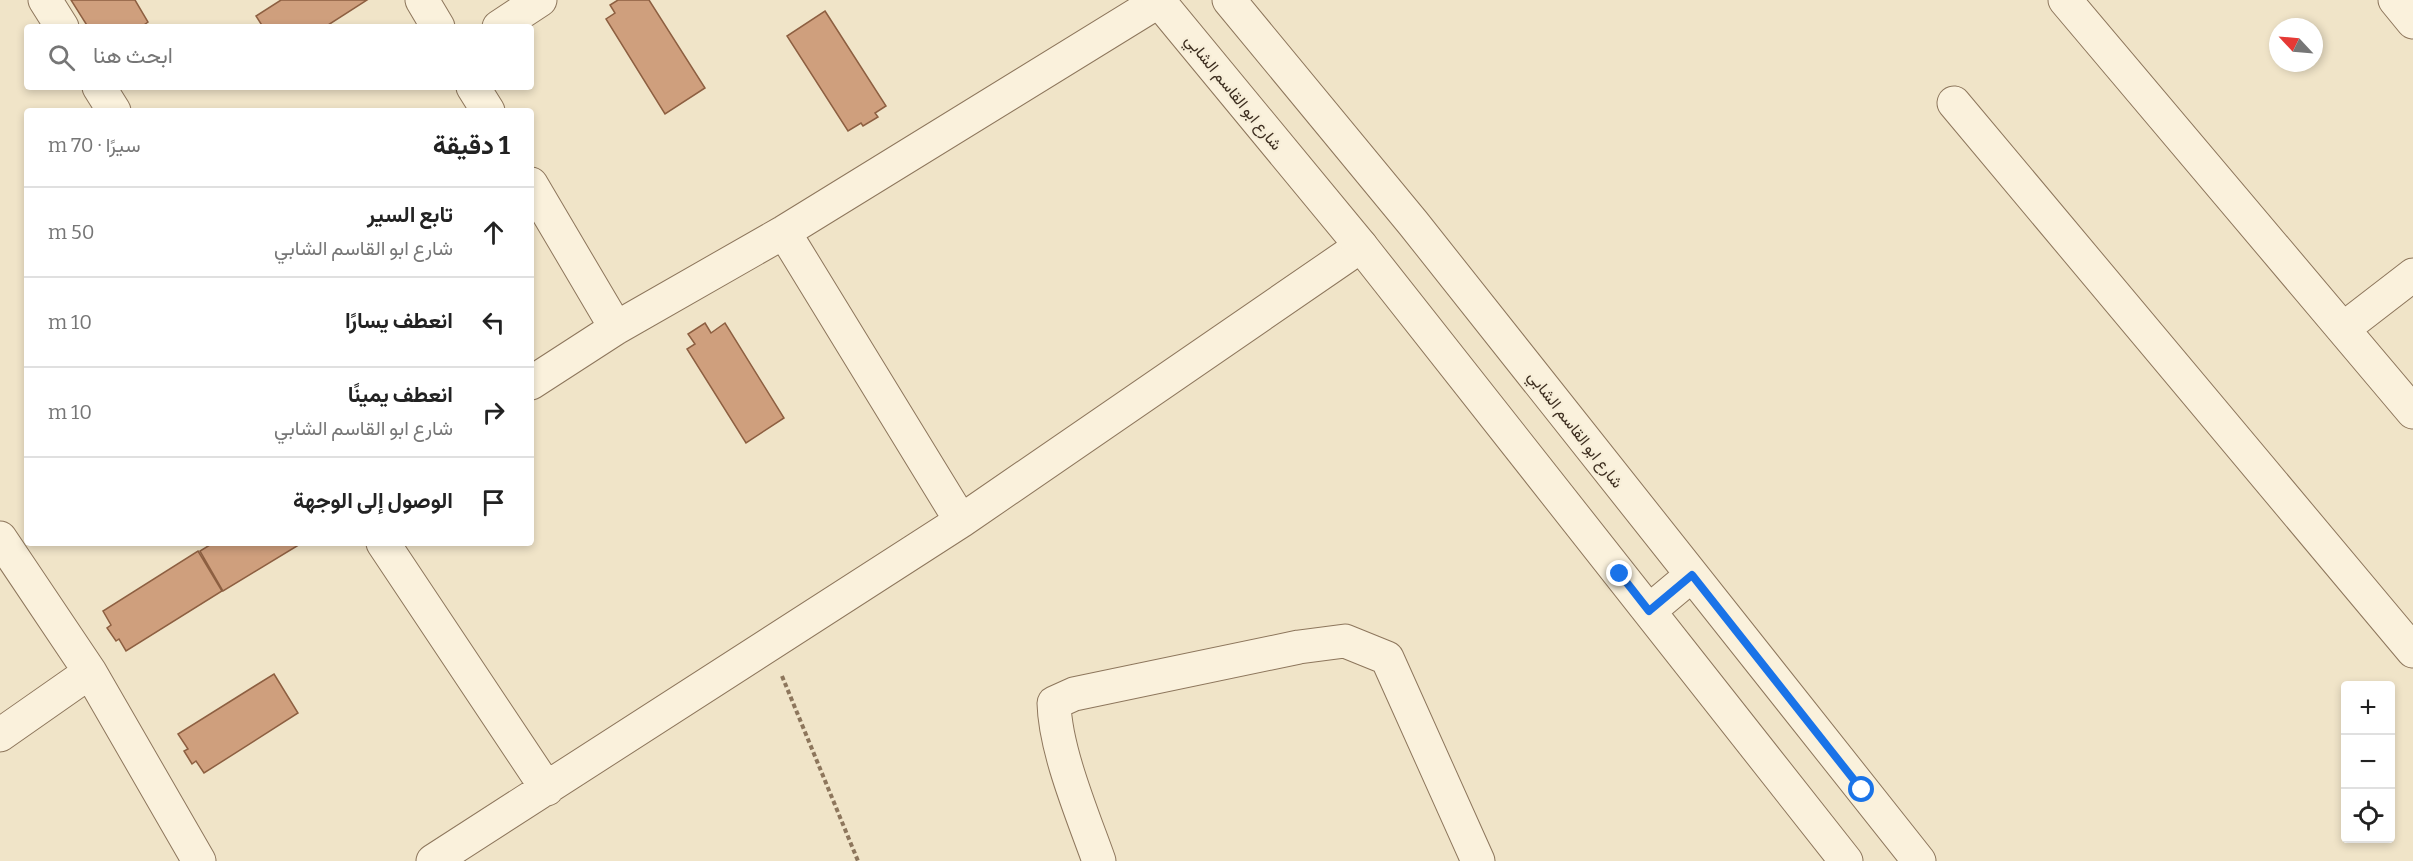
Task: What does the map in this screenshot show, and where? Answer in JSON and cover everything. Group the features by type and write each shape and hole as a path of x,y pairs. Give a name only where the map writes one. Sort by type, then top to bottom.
{"street":[{"path":"45,0 60,24"},
{"path":"422,0 436,24"},
{"path":"504,24 540,0"},
{"name":"شارع ابو القاسم الشابي","path":"1229,0 1413,223 1919,861"},
{"path":"2065,0 2413,412"},
{"path":"2395,0 2413,22"},
{"path":"534,381 616,328 784,232 1158,1"},
{"name":"شارع ابو القاسم الشابي","path":"1158,1 1361,246 1846,861"},
{"path":"101,90 112,108"},
{"path":"475,90 486,108"},
{"path":"1954,103 2413,651"},
{"path":"534,189 616,328"},
{"path":"784,232 961,521"},
{"path":"433,861 961,521 1361,246"},
{"path":"2343,329 2413,275"},
{"path":"0,538 90,672 199,861"},
{"path":"385,546 547,789"},
{"path":"1649,611 1692,575"},
{"path":"1099,861 1060,743 1054,721 1054,703 1074,694 1299,647 1345,641 1387,658 1478,861"},
{"path":"0,735 90,672"}],"path":[{"path":"768,644 858,861"}],"building":[{"path":"71,0 135,0 148,22 145,24 86,24"},
{"path":"281,0 367,0 330,24 261,24 256,16"},
{"path":"618,0 649,0 705,88 665,114 606,19 615,13 610,5"},
{"path":"825,11 886,106 875,113 878,117 863,126 861,123 848,131 787,36"},
{"path":"705,323 711,333 725,323 784,418 746,443 687,349 695,344 688,334"},
{"path":"208,546 297,546 223,591 200,551"},
{"path":"198,551 222,591 126,651 119,639 116,641 107,628 111,625 103,611"},
{"path":"274,674 298,713 204,773 196,761 192,764 184,751 188,749 178,734"}],"route":[{"path":"1620,574 1649,611 1692,575 1862,790"}]}
